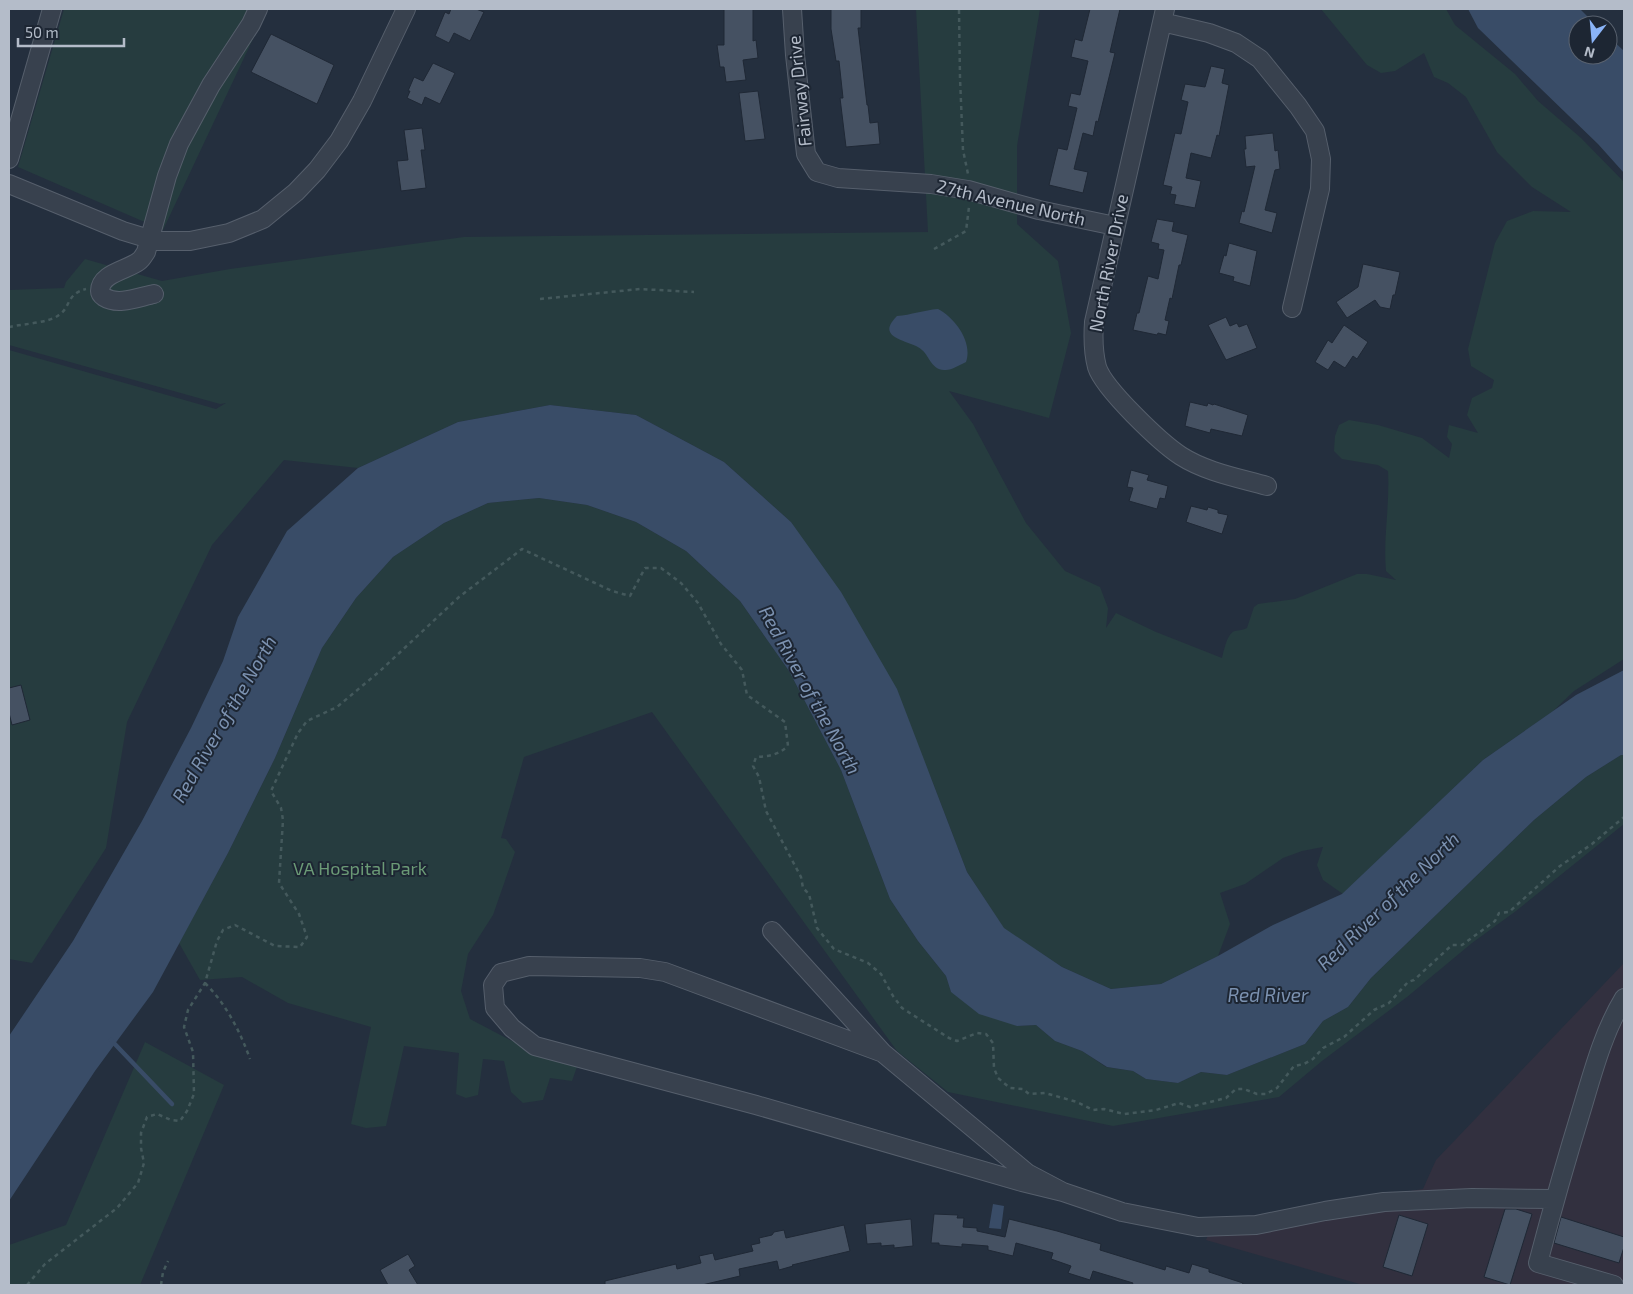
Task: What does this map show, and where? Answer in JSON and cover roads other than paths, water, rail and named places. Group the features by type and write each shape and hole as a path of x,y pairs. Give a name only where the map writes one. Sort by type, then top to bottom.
{"street":[{"path":"9,158 52,9"},
{"path":"154,294 118,301 101,295 101,286 109,276 141,260 146,252 167,176 179,144 211,85 246,32 258,9"},
{"path":"9,184 123,231 156,241 190,241 229,233 263,219 296,192 317,170 340,141 362,101 406,9"},
{"name":"Fairway Drive","path":"792,9 806,154 817,172"},
{"path":"1164,15 1236,43 1260,59 1298,106 1315,131 1321,159 1320,189 1292,308"},
{"name":"North River Drive","path":"1164,15 1094,322 1093,345 1098,369 1110,390 1160,440 1181,456 1210,469 1267,486"},
{"name":"27th Avenue North","path":"817,172 838,178 931,184 970,191 1039,210 1115,226"},
{"path":"772,931 884,1053 1027,1173 1063,1192"},
{"path":"884,1053 665,972 640,968 529,966 501,973 493,985 495,1008 512,1028 535,1046 756,1105 1022,1182 1063,1192 1122,1212 1198,1228 1256,1225 1384,1202 1472,1198 1555,1199"},
{"path":"1614,1285 1538,1263 1555,1199 1600,1050 1624,998"}],"water":[{"path":"1468,9 1580,9 1586,15 1568,15 1568,65 1618,65 1618,45 1624,51 1624,173 1598,144 1478,28"},
{"path":"938,309 956,324 965,339 967,347 966,362 947,370 936,367 922,350 892,335 889,330 897,316"},
{"name":"Red River","path":"550,405 636,415 724,462 791,522 841,592 897,689 967,872 1004,928 1062,967 1111,989 1161,984 1218,956 1273,925 1342,894 1483,760 1576,695 1624,670 1624,755 1621,755 1586,777 1534,820 1371,978 1348,1007 1323,1021 1305,1044 1227,1075 1201,1072 1178,1083 1146,1079 1133,1071 1107,1067 1082,1051 1055,1041 1036,1025 1017,1026 979,1014 951,992 946,976 918,941 890,899 841,770 789,671 740,601 686,551 636,522 587,505 539,498 488,503 444,523 393,557 356,598 322,648 275,758 228,853 153,992 95,1071 9,1201 9,1036 73,941 142,821 191,728 223,661 238,617 287,531 358,468 458,422"},
{"path":"993,1204 1004,1206 1001,1229 989,1228"}],"waterway":[{"path":"111,1040 172,1104"}],"water label":[{"name":"Red River of the North","path":"810,690"},
{"name":"Red River of the North","path":"224,719"},
{"name":"Red River of the North","path":"1388,901"}],"park label":[{"name":"VA Hospital Park","path":"360,869"}]}
